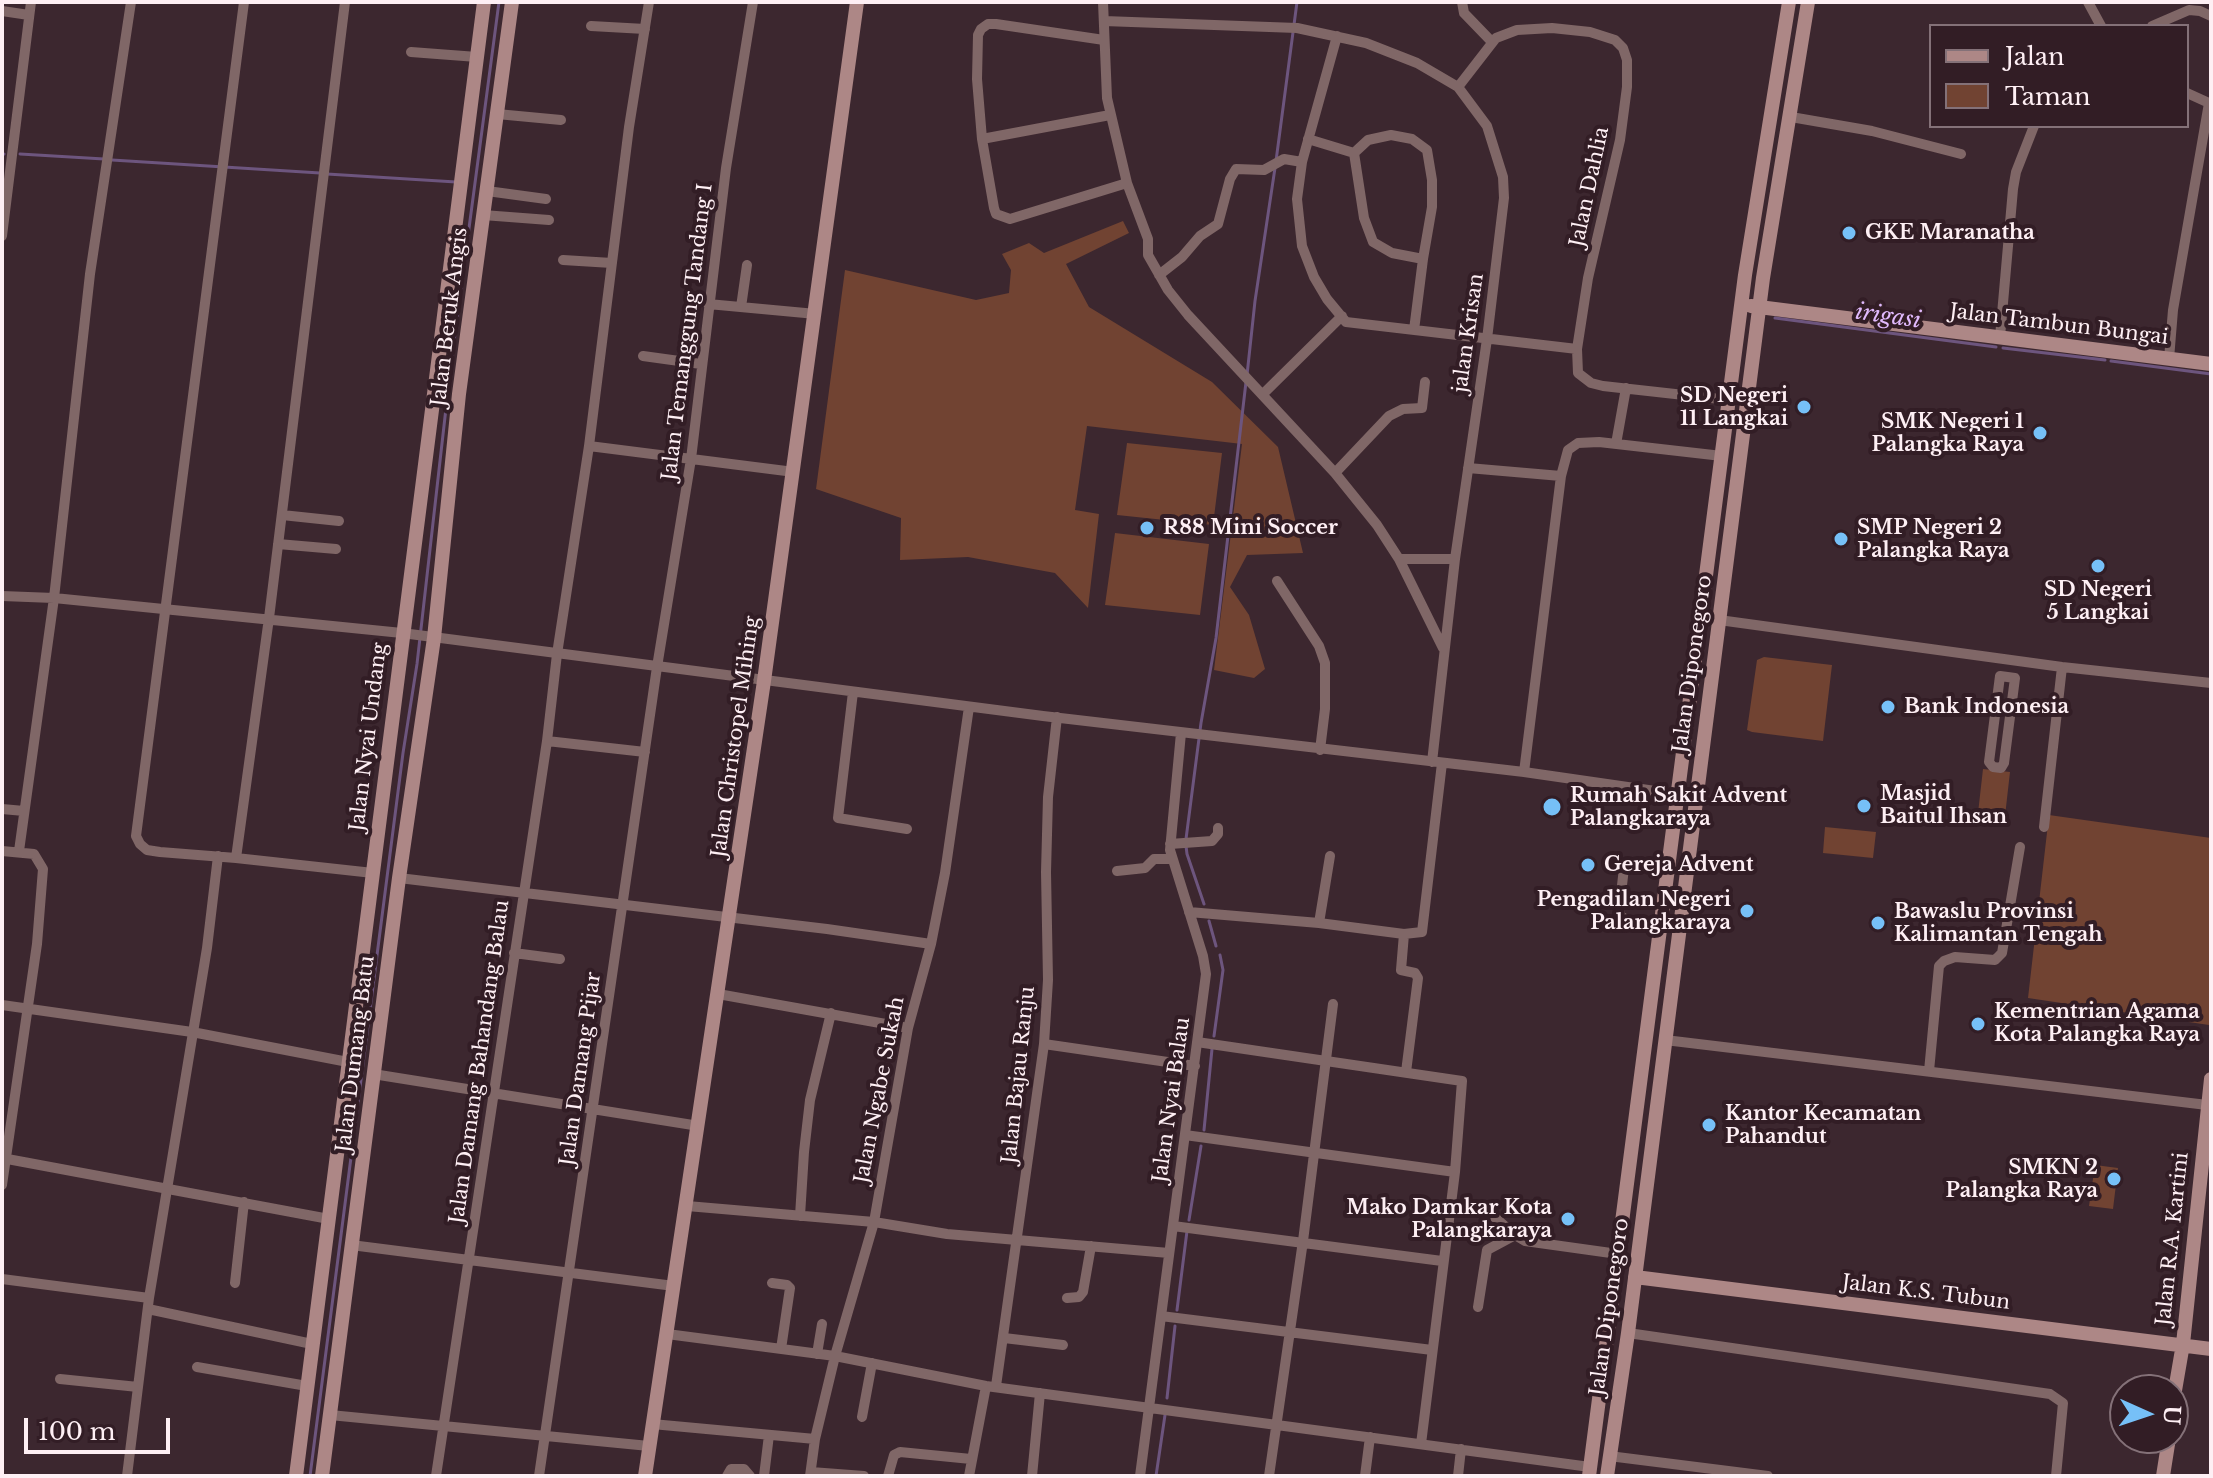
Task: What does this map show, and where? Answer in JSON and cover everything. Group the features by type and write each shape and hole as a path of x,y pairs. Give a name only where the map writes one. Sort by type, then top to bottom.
{"street":[{"path":"2,236 31,2"},
{"path":"19,851 54,598 90,274 131,2"},
{"path":"244,2 225,168 136,836 147,850 373,873"},
{"path":"236,858 269,618 345,2"},
{"name":"Jalan Nyai Undang","path":"296,1476 484,2"},
{"name":"Jalan Beruk Angis","path":"431,637 459,394 512,2"},
{"name":"Jalan Damang Bahandang Balau","path":"436,1476 547,741 649,2"},
{"name":"Jalan Temanggung Tandang I","path":"657,667 691,459 726,168 753,2"},
{"name":"Jalan Christopel Mihing","path":"645,1476 730,919 857,2"},
{"path":"1103,2 1110,115 1127,183 1148,239 1148,255 1188,315 1335,473 1377,525 1399,559 1444,651"},
{"path":"1458,87 1492,42 1464,13 1462,2"},
{"name":"Jalan Diponegoro","path":"1589,1471 1742,304 1789,2"},
{"name":"Jalan Diponegoro","path":"1607,1476 1760,307 1808,2"},
{"path":"2088,2 2100,24"},
{"path":"2157,24 2189,10 2211,16"},
{"path":"2,11 29,15"},
{"name":"jalan Krisan","path":"1104,21 1300,28 1337,36 1386,50 1417,63 1458,87 1487,126 1503,177 1504,198 1444,651 1422,932 1404,934"},
{"path":"1104,40 996,24 988,24 981,29 978,35 977,79 982,139 994,208 996,214 1003,218 1010,219 1127,183"},
{"path":"591,26 645,29"},
{"name":"Jalan Dahlia","path":"1492,42 1503,35 1531,28 1590,32 1615,40 1623,48 1627,60 1620,140 1588,278 1577,349"},
{"path":"1337,36 1302,162 1297,199 1302,246 1319,288 1346,322 1577,349 1578,373 1583,379 1603,386 1729,400"},
{"path":"411,52 477,57"},
{"path":"2169,359 2173,310 2210,103 2189,94"},
{"path":"497,114 561,120"},
{"path":"982,139 1110,115"},
{"path":"1791,117 1872,131 1961,154"},
{"path":"2000,337 2013,189 2016,172 2033,128"},
{"path":"1354,153 1368,140 1391,135 1412,139 1427,150 1432,207 1414,330"},
{"path":"1308,139 1354,153"},
{"path":"1354,153 1364,218 1373,242 1392,253 1423,259"},
{"path":"1159,275 1182,257 1200,236 1218,224 1234,171 1239,168 1264,170 1284,159 1302,162"},
{"path":"487,191 546,199"},
{"path":"483,215 549,220"},
{"path":"563,260 612,263"},
{"path":"741,307 747,265"},
{"path":"708,304 816,314"},
{"name":"Jalan Tambun Bungai","path":"1742,304 2211,364"},
{"path":"1263,394 1342,316"},
{"path":"643,356 701,364"},
{"path":"1335,473 1389,416 1403,409 1422,408 1425,382"},
{"path":"1616,444 1626,388"},
{"path":"1524,772 1565,456 1575,444 1585,442 1722,456"},
{"path":"589,446 794,472"},
{"path":"1468,468 1561,476"},
{"path":"282,515 339,521"},
{"path":"278,544 336,549"},
{"path":"1399,559 1455,559"},
{"path":"1277,581 1319,646 1325,663 1325,709 1320,750"},
{"path":"2,596 54,598 404,633 969,707 1524,772 1696,796"},
{"path":"1719,620 2062,667 2211,683"},
{"name":"Jalan Dumang Batu","path":"322,1476 431,637"},
{"path":"2008,677 2011,660"},
{"name":"Jalan Damang Pijar","path":"539,1476 657,667"},
{"path":"2044,827 2062,667"},
{"path":"2000,676 2008,677 2015,678 2001,768 1993,767 1989,762 2000,676"},
{"path":"853,692 838,818 907,829"},
{"name":"Jalan Ngabe Sukah","path":"810,1474 835,1356 874,1222 908,1028 931,944 947,863 969,707"},
{"name":"Jalan Bajau Ranju","path":"969,1476 1004,1338 1044,1044 1048,980 1048,797 1057,717"},
{"name":"Jalan Nyai Balau","path":"1140,1476 1156,1409 1168,1317 1169,1253 1179,1227 1192,1136 1195,1066 1204,1043 1206,966 1195,912 1172,859 1177,844 1191,733"},
{"path":"547,741 645,752"},
{"path":"2,809 24,811"},
{"path":"1177,844 1212,841 1218,834 1218,828"},
{"path":"1929,1071 1939,966 1955,957 1995,960 2002,953 2020,847"},
{"path":"2,851 34,854 43,869 2,1185"},
{"path":"127,1476 149,1303 207,948 218,856"},
{"path":"1319,923 1330,856"},
{"path":"1117,871 1145,868 1154,859 1172,859"},
{"path":"1624,868 1621,916 1630,923 1659,926"},
{"path":"399,878 931,944"},
{"path":"1664,890 1683,892"},
{"path":"1195,912 1404,934 1401,970 1415,973 1418,978 1406,1072"},
{"path":"514,953 560,959"},
{"path":"718,994 908,1028"},
{"path":"1269,1476 1333,1004"},
{"path":"2,1005 192,1032 348,1062"},
{"path":"800,1216 810,1100 831,1013"},
{"path":"1665,1040 2207,1105"},
{"path":"1204,1043 1462,1081 1455,1172 1421,1444"},
{"path":"1044,1044 1195,1066"},
{"path":"373,1074 699,1126"},
{"name":"Jalan R.A. Kartini","path":"2178,1374 2211,1079"},
{"path":"1192,1136 1455,1172"},
{"path":"1631,1157 1650,1160"},
{"path":"4,1158 329,1219"},
{"path":"235,1283 244,1202"},
{"path":"687,1206 1169,1253"},
{"path":"1450,1207 1491,1214 1525,1241 1618,1254"},
{"path":"1179,1227 1442,1261"},
{"path":"1478,1307 1487,1250 1515,1235"},
{"path":"351,1245 674,1286"},
{"path":"1067,1298 1079,1297 1083,1292 1091,1246"},
{"name":"Jalan K.S. Tubun","path":"1635,1277 2211,1349"},
{"path":"2,1279 149,1303 312,1344"},
{"path":"772,1283 790,1288 781,1349"},
{"path":"1168,1317 1432,1350"},
{"path":"817,1354 822,1324"},
{"path":"1628,1333 2050,1394 2063,1403 2056,1476"},
{"path":"667,1334 835,1356 991,1386 1461,1449 1589,1471"},
{"path":"1004,1338 1063,1345"},
{"path":"862,1417 872,1363"},
{"path":"197,1367 307,1386"},
{"path":"60,1379 138,1387"},
{"path":"1032,1476 1040,1393"},
{"path":"330,1415 649,1446"},
{"path":"652,1424 815,1439"},
{"path":"764,1476 769,1435"},
{"path":"1365,1476 1370,1437"},
{"path":"1458,1476 1461,1449"},
{"path":"888,1476 894,1455 900,1452 971,1459"},
{"path":"2163,1476 2166,1454"},
{"path":"1609,1456 1768,1476"},
{"path":"727,1476 731,1469 744,1469 750,1476"},
{"path":"810,1474 864,1476"}],"green space":[{"path":"1123,221 1129,233 1066,264 1089,307 1212,382 1278,447 1303,553 1247,555 1230,587 1249,615 1265,669 1254,678 1214,670 1242,444 1087,426 1075,510 1099,514 1088,608 1055,573 968,557 900,560 901,518 816,489 845,270 976,300 1009,293 1011,270 1002,254 1029,243 1044,253"},
{"path":"1127,443 1222,453 1213,525 1117,515"},
{"path":"1115,533 1209,544 1200,615 1105,605"},
{"path":"1764,657 1832,665 1823,741 1747,730 1757,660"},
{"path":"1983,769 2010,772 2005,816 1978,813"},
{"path":"2049,815 2211,838 2209,1025 2028,998"},
{"path":"1825,827 1876,832 1873,858 1823,853"},
{"path":"2095,1165 2118,1168 2113,1209 2089,1206"}],"waterway":[{"path":"310,1476 417,664 451,364 499,2"},
{"path":"1276,161 1297,2"},
{"path":"20,154 104,159"},
{"path":"112,160 320,173"},
{"path":"1247,375 1275,168"},
{"path":"327,174 456,182"},
{"name":"irigasi","path":"1775,318 1996,347"},
{"name":"irigasi","path":"2003,348 2105,360"},
{"name":"irigasi","path":"2111,361 2211,374"},
{"path":"1186,839 1216,638 1246,382"},
{"path":"1186,846 1204,904"},
{"path":"1209,921 1216,946"},
{"path":"1214,1036 1223,970 1220,955"},
{"path":"1204,1130 1212,1049"},
{"path":"1189,1220 1201,1146"},
{"path":"1177,1310 1187,1231"},
{"path":"1167,1398 1175,1326"},
{"path":"1156,1476 1165,1415"}],"place":[{"name":"GKE Maranatha","path":"1849,233"},
{"name":"SD Negeri 11 Langkai","path":"1804,407"},
{"name":"SMK Negeri 1 Palangka Raya","path":"2040,433"},
{"name":"R88 Mini Soccer","path":"1147,528"},
{"name":"SMP Negeri 2 Palangka Raya","path":"1841,539"},
{"name":"SD Negeri 5 Langkai","path":"2098,566"},
{"name":"Bank Indonesia","path":"1888,707"},
{"name":"Masjid Baitul Ihsan","path":"1864,806"},
{"name":"Rumah Sakit Advent Palangkaraya","path":"1552,807"},
{"name":"Gereja Advent","path":"1588,865"},
{"name":"Pengadilan Negeri Palangkaraya","path":"1747,911"},
{"name":"Bawaslu Provinsi Kalimantan Tengah","path":"1878,923"},
{"name":"Kementrian Agama Kota Palangka Raya","path":"1978,1024"},
{"name":"Kantor Kecamatan Pahandut","path":"1709,1125"},
{"name":"SMKN 2 Palangka Raya","path":"2114,1179"},
{"name":"Mako Damkar Kota Palangkaraya","path":"1568,1219"}]}
